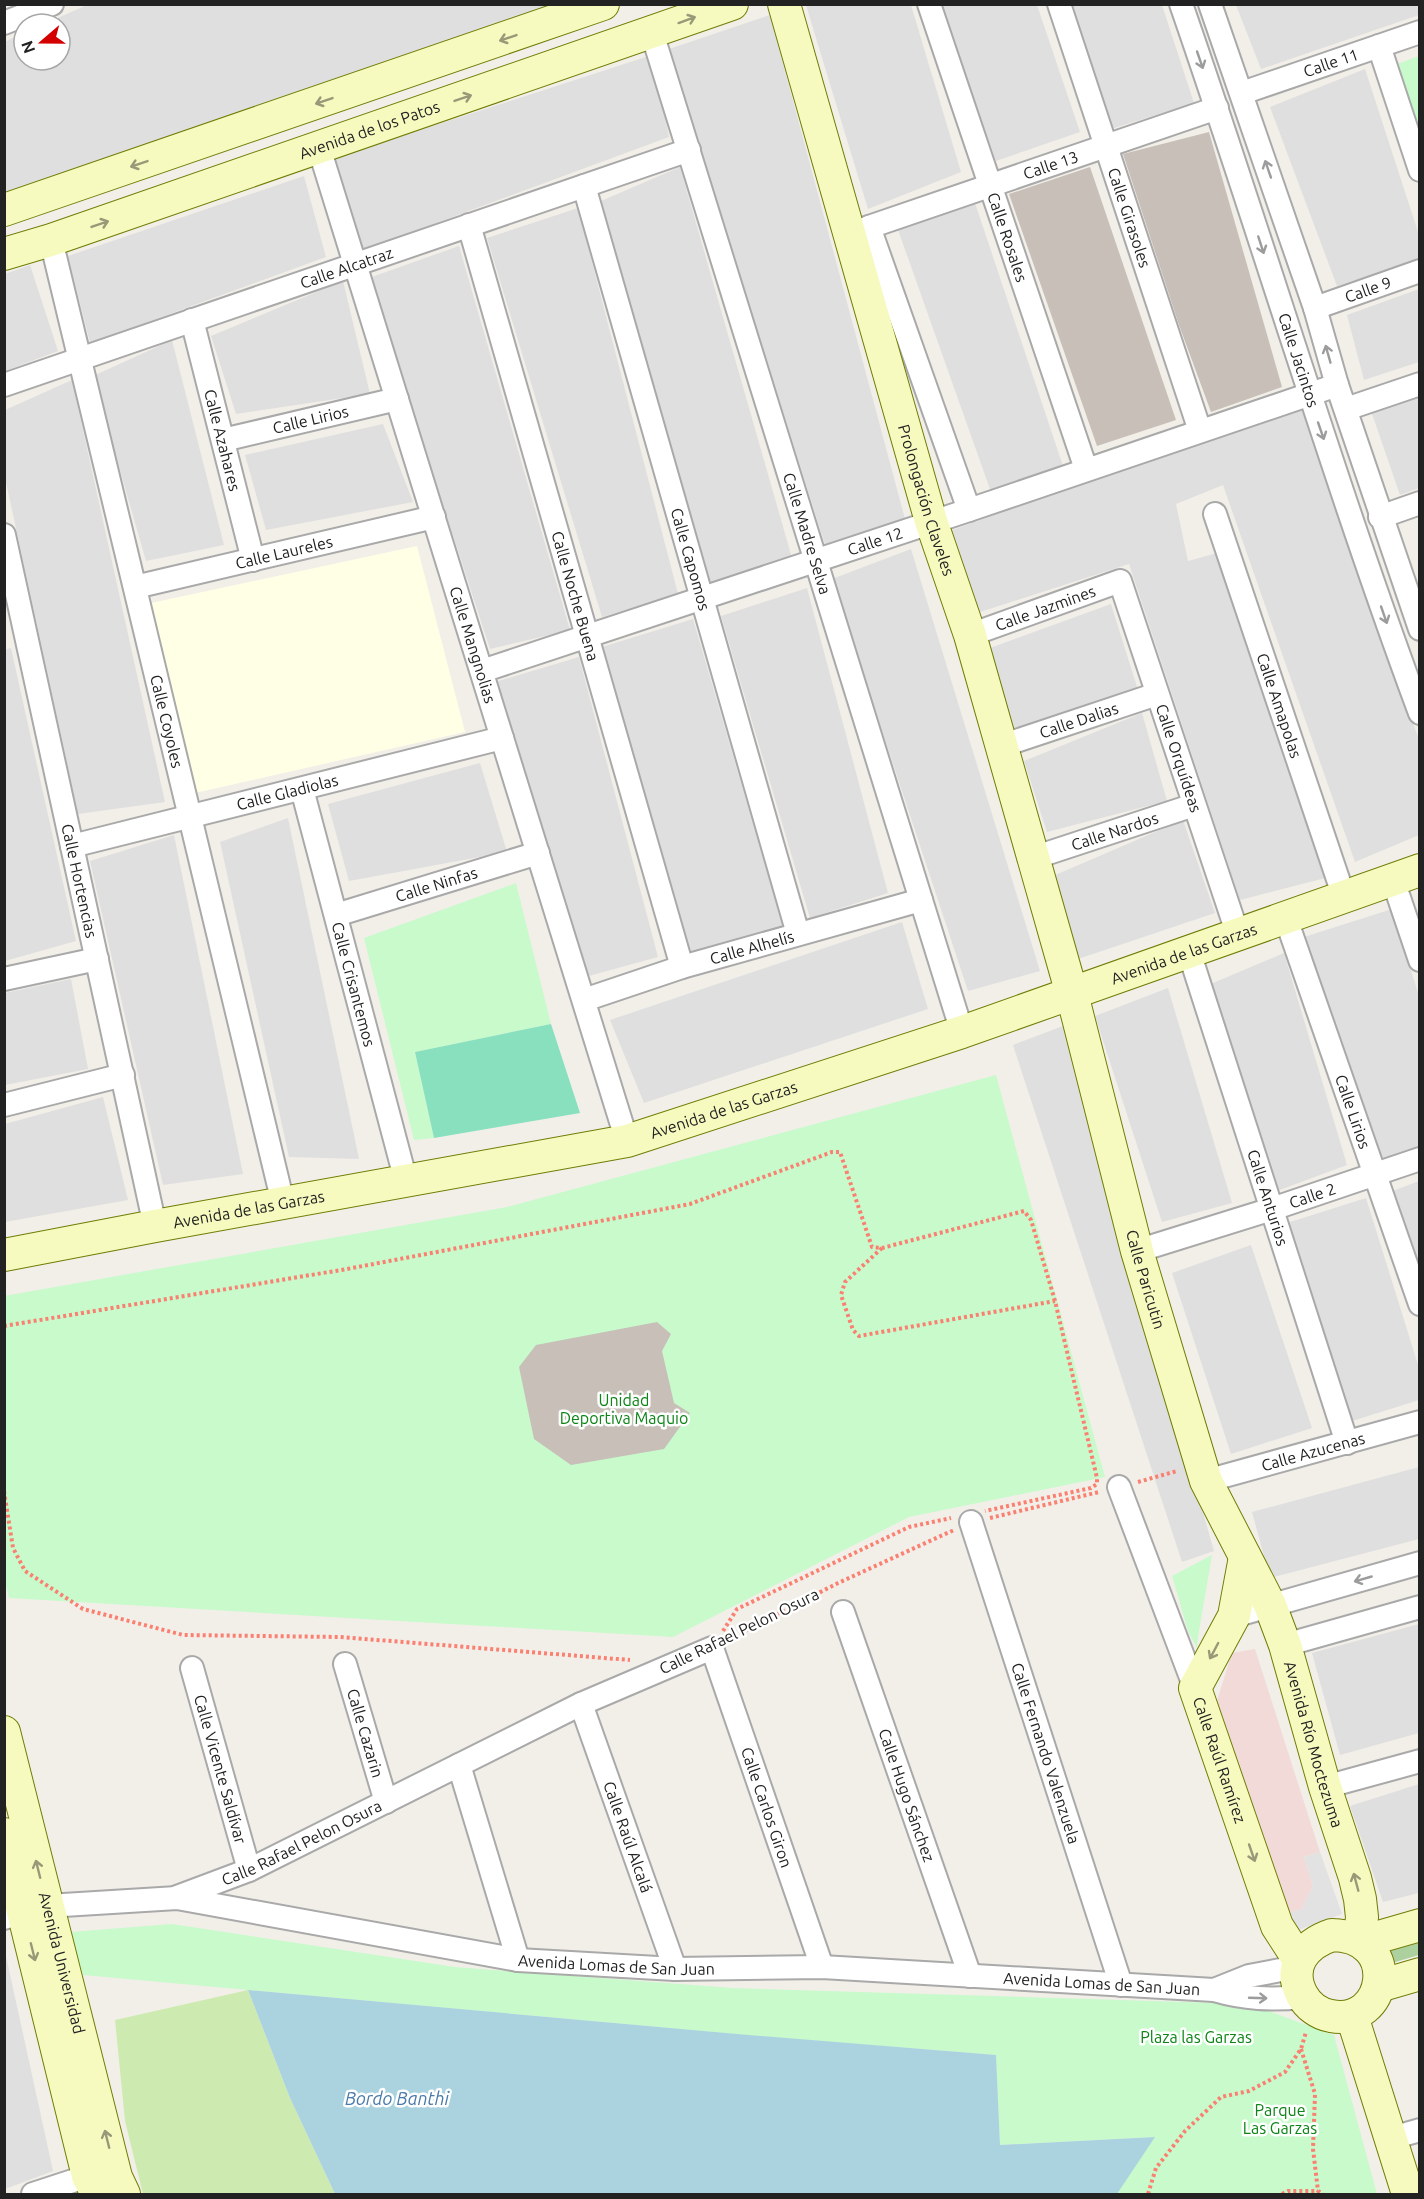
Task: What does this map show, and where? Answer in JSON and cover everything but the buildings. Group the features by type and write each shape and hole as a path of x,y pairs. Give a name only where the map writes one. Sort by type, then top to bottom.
{"street":[{"path":"4,23 52,4"},
{"path":"4,210 603,4"},
{"name":"Avenida de los Patos","path":"4,254 320,148 732,4"},
{"name":"Prolongación Claveles","path":"784,4 859,231 931,521 970,635 1072,994"},
{"name":"Calle Rosales","path":"929,4 1086,469"},
{"name":"Calle Girasoles","path":"1059,4 1200,431"},
{"name":"Calle Jacintos","path":"1181,4 1217,108 1309,395 1388,629 1419,713"},
{"name":"Calle Jacintos","path":"1210,4 1315,308 1337,385 1380,517 1418,621"},
{"path":"549,23 564,63"},
{"name":"Calle 11","path":"1242,93 1419,32"},
{"name":"Calle Madre Selva","path":"652,33 962,1032"},
{"path":"1380,46 1419,170"},
{"name":"Calle 13","path":"859,231 990,184 1217,108"},
{"name":"Calle Mangnolias","path":"320,148 627,1141"},
{"name":"Calle Alcatraz","path":"4,385 688,150"},
{"name":"Calle Capomos","path":"584,186 798,934"},
{"name":"Calle Noche Buena","path":"469,225 682,967"},
{"path":"859,231 969,510"},
{"name":"Calle Coyoles","path":"51,240 283,1203"},
{"name":"Calle 9","path":"1315,308 1419,271"},
{"name":"Calle Azahares","path":"192,320 253,560"},
{"path":"1346,410 1419,384"},
{"name":"Calle 12","path":"482,671 969,510 1337,385"},
{"name":"Calle Lirios","path":"223,440 397,399"},
{"path":"1380,517 1419,503"},
{"name":"Calle Amapolas","path":"1215,514 1344,897"},
{"name":"Calle Laureles","path":"135,587 434,517"},
{"name":"Calle Hortencias","path":"4,535 14,628 72,846 156,1226"},
{"name":"Calle Jazmines","path":"970,635 1120,581"},
{"name":"Calle Orquídeas","path":"1120,581 1238,935"},
{"name":"Calle Dalias","path":"1001,746 1157,694"},
{"name":"Calle Gladiolas","path":"72,846 502,738"},
{"name":"Calle Crisantemos","path":"302,789 406,1181"},
{"name":"Calle Nardos","path":"1033,858 1194,805"},
{"name":"Calle Ninfas","path":"336,915 538,853"},
{"path":"1406,875 1419,960"},
{"name":"Avenida de las Garzas","path":"4,1255 627,1141 962,1032 1406,875"},
{"name":"Calle Alhelís","path":"584,1000 682,967 921,900"},
{"name":"Calle Lirios","path":"1286,919 1419,1304"},
{"name":"Calle Anturios","path":"1189,952 1347,1443"},
{"path":"4,979 97,959"},
{"name":"Calle Paricutin","path":"1072,994 1137,1251 1204,1473 1245,1557"},
{"path":"4,1105 123,1075"},
{"name":"Calle 2","path":"1137,1251 1272,1209 1419,1159"},
{"name":"Calle Azucenas","path":"1204,1473 1347,1443 1419,1422"},
{"path":"1119,1487 1195,1688"},
{"name":"Calle Fernando Valenzuela","path":"967,1517 1121,1985"},
{"name":"Avenida Río Moctezuma","path":"1245,1557 1270,1605 1286,1645 1325,1787 1355,1878 1360,1899 1361,1928 1358,1940"},
{"name":"Calle Raúl Ramírez","path":"1245,1557 1234,1616 1195,1688 1277,1926 1303,1983"},
{"path":"1234,1616 1419,1563"},
{"path":"1286,1645 1419,1607"},
{"name":"Calle Hugo Sánchez","path":"843,1612 970,1976"},
{"name":"Calle Rafael Pelon Osura","path":"177,1898 249,1870 581,1704 712,1648"},
{"name":"Calle Carlos Giron","path":"712,1648 822,1967"},
{"name":"Calle Cazarin","path":"345,1664 386,1802"},
{"name":"Calle Vicente Saldívar","path":"192,1668 249,1870"},
{"name":"Calle Raúl Alcalá","path":"581,1704 675,1969"},
{"name":"Avenida Universidad","path":"4,1732 25,1912 116,2177 124,2194"},
{"path":"1325,1787 1419,1761"},
{"path":"459,1765 518,1960"},
{"name":"Avenida Universidad","path":"4,1834 93,2185"},
{"name":"Avenida Lomas de San Juan","path":"25,1912 177,1898 518,1960 675,1969 822,1967 1214,1990 1239,1997 1279,1999 1303,1983"},
{"path":"1358,1940 1419,1924"},
{"path":"1332,1935 1346,1935 1358,1940 1369,1948 1380,1972 1379,1986 1374,1999 1352,2016 1338,2018 1324,2015 1303,1983 1304,1952 1320,1940 1332,1935"},
{"path":"1379,1986 1419,1974"},
{"name":"Avenida Lomas de San Juan","path":"1214,1990 1249,1976 1303,1983"},
{"path":"1352,2016 1406,2134 1408,2194"},
{"path":"33,2194 93,2185"}],"path":[{"path":"4,1326 347,1269 690,1204 832,1152 840,1152 872,1247 882,1248 1024,1211 1030,1220 1055,1301 1097,1484 1091,1488 967,1517 909,1527 737,1609 712,1648"},
{"path":"882,1248 845,1282 841,1295 853,1330 859,1336 1055,1301"},
{"name":"Calle Rafael Pelon Osura","path":"712,1648 967,1517 1204,1473"},
{"path":"4,1491 13,1548 25,1571 82,1610 183,1635 340,1637 676,1664"},
{"path":"1303,1983 1301,2049 1315,2094 1313,2149 1318,2191"},
{"path":"1148,2194 1156,2168 1192,2124 1221,2097 1249,2091 1285,2072 1301,2049"},
{"path":"1282,2194 1288,2191 1318,2191 1323,2194"}],"shaded area":[{"path":"87,5 559,5 5,199 4,42 12,38 12,72 72,72 71,12"},
{"path":"806,5 911,5 961,172 868,209"},
{"path":"939,5 1037,5 1080,132 996,161"},
{"path":"1071,5 1162,5 1194,103 1111,129"},
{"path":"1236,5 1419,5 1419,15 1261,69"},
{"path":"770,15 905,519 825,545 669,49"},
{"path":"652,55 669,137 358,252 334,158"},
{"path":"1365,69 1419,235 1419,260 1337,286 1270,107"},
{"path":"680,167 792,558 710,588 601,201"},
{"path":"304,176 326,257 90,343 68,256"},
{"path":"974,200 1064,469 991,492 897,227"},
{"path":"578,208 678,594 602,617 487,238"},
{"path":"459,246 570,630 490,649 369,278"},
{"path":"30,265 58,351 5,371 5,274"},
{"path":"343,281 370,394 236,414 211,336"},
{"path":"1419,289 1419,362 1364,380 1347,315"},
{"path":"172,340 224,545 146,561 93,376"},
{"path":"72,380 165,802 78,814 4,473 5,410"},
{"path":"1419,393 1419,488 1400,495 1370,408"},
{"path":"1301,405 1419,740 1419,835 1355,862 1223,485 1176,504 1188,561 1217,553 1262,692 1329,877 1240,900 1129,564 980,612 947,532"},
{"path":"383,424 413,502 266,530 245,455"},
{"path":"417,546 465,732 195,793 151,603"},
{"path":"911,549 1040,971 968,991 832,579"},
{"path":"807,588 888,893 810,918 721,616"},
{"path":"1111,604 1138,690 1012,729 990,648"},
{"path":"693,619 783,926 688,955 602,647"},
{"path":"11,648 76,941 5,961 4,650"},
{"path":"579,657 658,957 585,977 495,682"},
{"path":"1142,713 1167,801 1047,832 1024,761"},
{"path":"480,763 507,852 349,881 328,804"},
{"path":"288,818 359,1159 289,1157 220,842"},
{"path":"1183,820 1215,913 1075,960 1053,876"},
{"path":"174,835 243,1174 163,1185 90,861"},
{"path":"1392,909 1419,996 1419,1148 1373,1163 1301,938"},
{"path":"902,922 928,1009 644,1103 610,1020"},
{"path":"1284,953 1347,1165 1277,1191 1206,986"},
{"path":"71,979 88,1069 5,1085 5,993"},
{"path":"1168,988 1232,1203 1162,1222 1095,1016"},
{"path":"1063,1026 1214,1551 1182,1562 1013,1045"},
{"path":"103,1097 128,1200 5,1222 5,1124"},
{"path":"1419,1181 1419,1290 1385,1194"},
{"path":"1366,1198 1419,1368 1419,1400 1349,1422 1287,1223"},
{"path":"1251,1245 1312,1428 1231,1454 1172,1273"},
{"path":"1419,1467 1419,1539 1270,1578 1252,1512"},
{"path":"1419,1624 1419,1733 1340,1755 1312,1653"},
{"path":"1255,1649 1320,1852 1304,1857 1313,1886 1302,1909 1280,1916 1214,1710 1232,1653"},
{"path":"1419,1784 1419,1893 1383,1902 1350,1806"},
{"path":"1320,1852 1342,1914 1287,1934 1280,1916 1302,1909 1313,1886 1304,1857"},
{"path":"4,1947 53,2171 5,2189 4,2189"}],"green space":[{"path":"1419,56 1419,133 1397,64"},
{"path":"516,883 551,1024 415,1052 434,1138 414,1140 364,938"},
{"path":"551,1024 580,1113 434,1138 415,1052"},
{"name":"Unidad Deportiva Maquio","path":"996,1075 1105,1477 909,1517 673,1637 9,1598 4,1577 4,1296 507,1207"},
{"path":"1212,1555 1197,1648 1188,1631 1172,1576"},
{"path":"172,1924 455,1967 733,1988 1250,2004 1334,2035 1377,2194 1117,2194 1154,2137 1000,2145 996,2055 756,2036 83,1975 70,1932"},
{"path":"1419,1929 1419,1955 1392,1963 1383,1939"},
{"path":"248,1990 290,2098 335,2194 143,2194 125,2121 115,2020"}],"water":[{"name":"Bordo Banthi","path":"248,1990 996,2055 1000,2145 1155,2137 1117,2194 335,2194 290,2098"}],"park label":[{"name":"Plaza las Garzas","path":"1196,2037"},
{"name":"Parque Las Garzas","path":"1280,2119"}]}
